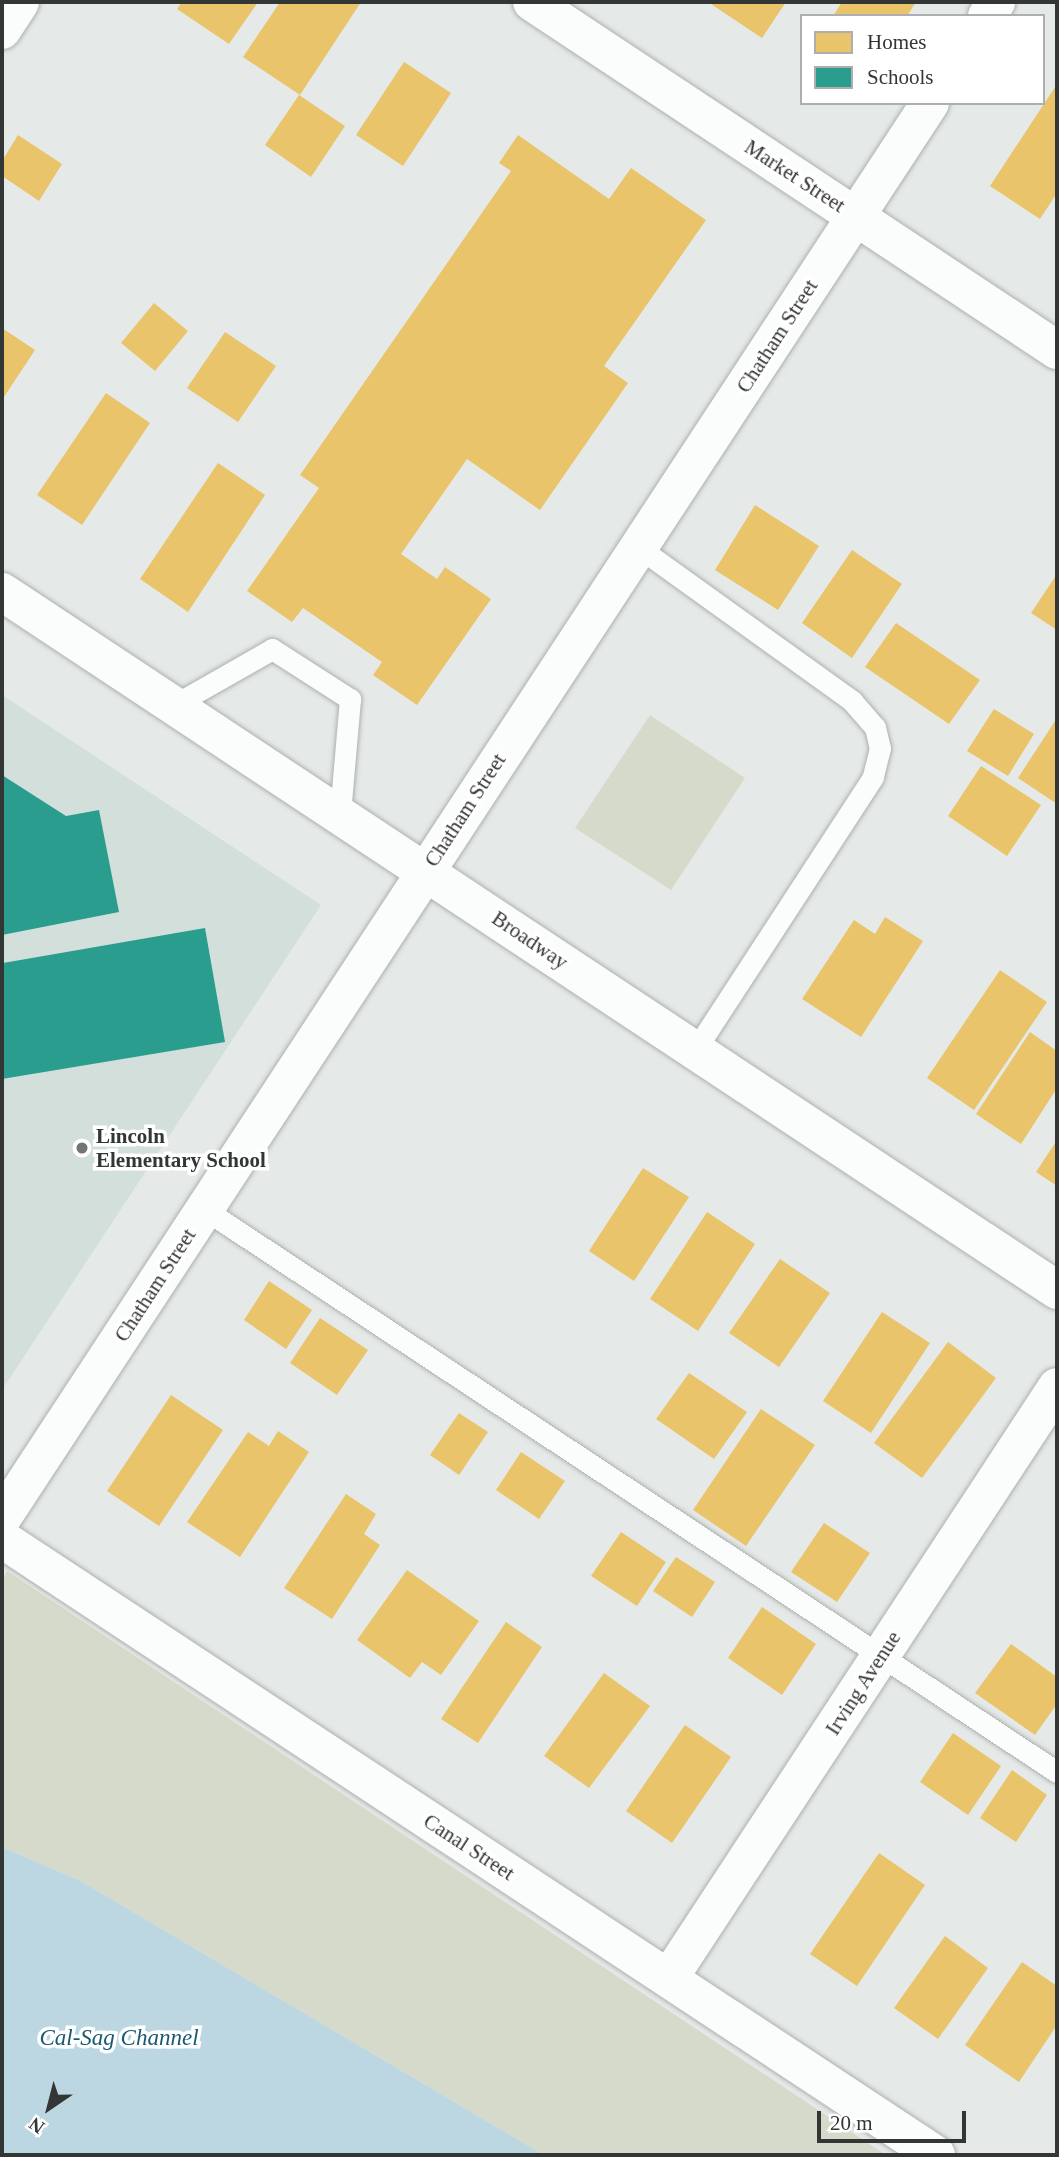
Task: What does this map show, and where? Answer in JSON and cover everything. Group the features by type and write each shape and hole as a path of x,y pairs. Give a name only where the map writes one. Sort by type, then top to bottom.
{"street":[{"path":"2,30 20,2"},
{"name":"Market Street","path":"532,2 1057,350"},
{"name":"Chatham Street","path":"2,1518 929,105"},
{"name":"Broadway","path":"2,592 1057,1290"},
{"name":"Irving Avenue","path":"670,1979 1057,1387"},
{"name":"Canal Street","path":"2,1539 936,2155"}],"lane":[{"path":"638,547 852,701 875,727 880,748 873,776 695,1049"},
{"path":"174,705 272,649 350,699 340,814"},
{"path":"204,1209 1057,1772"}],"shaded area":[{"name":"Lincoln Elementary School","path":"2,695 321,905 2,1390"}],"green space":[{"path":"650,715 745,778 671,890 575,828"},
{"path":"7,1571 886,2155 544,2155 79,1880 2,1847 2,1580"}],"water":[{"name":"Cal-Sag Channel","path":"2,1847 79,1880 544,2155 2,2155"}],"building: Homes":[{"path":"182,2 258,2 229,44 177,9"},
{"path":"280,2 361,2 300,95 243,57"},
{"path":"708,2 786,2 762,38"},
{"path":"842,2 916,2 908,14 834,14"},
{"path":"404,62 451,93 403,166 356,135"},
{"path":"1057,84 1057,193 1040,219 990,186"},
{"path":"299,95 345,126 311,177 265,145"},
{"path":"18,135 62,164 39,201 2,176 2,161"},
{"path":"518,135 609,199 631,168 706,220 604,366 628,383 540,510 467,459 401,554 437,579 445,567 491,599 417,705 373,675 382,662 303,608 292,622 247,591 319,488 300,475 511,171 499,163"},
{"path":"154,303 188,331 155,371 121,343"},
{"path":"2,328 35,350 2,400"},
{"path":"225,332 276,366 238,422 187,388"},
{"path":"106,393 150,423 82,525 37,495"},
{"path":"218,463 265,495 188,612 140,579"},
{"path":"755,505 819,546 778,610 715,570"},
{"path":"852,550 902,584 852,658 802,623"},
{"path":"1057,574 1057,630 1031,613"},
{"path":"896,623 980,680 949,724 865,667"},
{"path":"994,709 1034,734 1008,776 967,751"},
{"path":"1057,718 1057,804 1018,778"},
{"path":"981,766 1041,805 1007,856 948,816"},
{"path":"885,917 923,941 861,1037 802,999 854,920 875,934"},
{"path":"1000,970 1047,1002 974,1110 927,1078"},
{"path":"1030,1032 1057,1051 1057,1088 1021,1144 976,1114"},
{"path":"1057,1140 1057,1186 1036,1172"},
{"path":"643,1168 689,1197 634,1281 589,1251"},
{"path":"707,1212 755,1244 698,1331 650,1299"},
{"path":"780,1259 830,1293 779,1367 729,1333"},
{"path":"269,1281 312,1310 286,1349 244,1320"},
{"path":"882,1312 930,1343 871,1433 823,1401"},
{"path":"320,1318 368,1350 337,1395 290,1363"},
{"path":"948,1342 996,1378 922,1478 874,1443"},
{"path":"689,1373 747,1412 714,1459 656,1419"},
{"path":"171,1395 223,1430 159,1526 107,1491"},
{"path":"761,1409 815,1445 746,1546 693,1510"},
{"path":"459,1413 488,1432 459,1475 430,1455"},
{"path":"278,1431 309,1452 240,1557 187,1522 248,1432 269,1446"},
{"path":"521,1452 565,1481 539,1519 496,1490"},
{"path":"346,1494 376,1514 364,1534 380,1545 332,1619 284,1588"},
{"path":"824,1523 870,1553 837,1602 791,1572"},
{"path":"621,1532 666,1562 637,1606 591,1576"},
{"path":"676,1557 715,1582 692,1617 653,1591"},
{"path":"407,1570 479,1621 441,1675 422,1662 410,1678 357,1640"},
{"path":"762,1607 816,1644 782,1695 728,1658"},
{"path":"506,1622 542,1647 478,1743 441,1719"},
{"path":"1011,1644 1057,1677 1057,1704 1035,1735 975,1693"},
{"path":"604,1673 650,1706 589,1788 544,1756"},
{"path":"685,1725 731,1757 672,1843 626,1811"},
{"path":"953,1733 1001,1766 968,1815 920,1782"},
{"path":"1012,1770 1047,1795 1016,1842 980,1818"},
{"path":"879,1853 925,1885 857,1986 810,1954"},
{"path":"945,1936 988,1968 938,2039 894,2008"},
{"path":"1022,1962 1057,1986 1057,2025 1019,2082 965,2045"}],"building: Schools":[{"path":"2,775 66,816 99,810 119,912 2,935"},
{"path":"205,928 225,1042 2,1079 3,963"}],"place":[{"name":"Lincoln Elementary School","path":"82,1148"}]}
